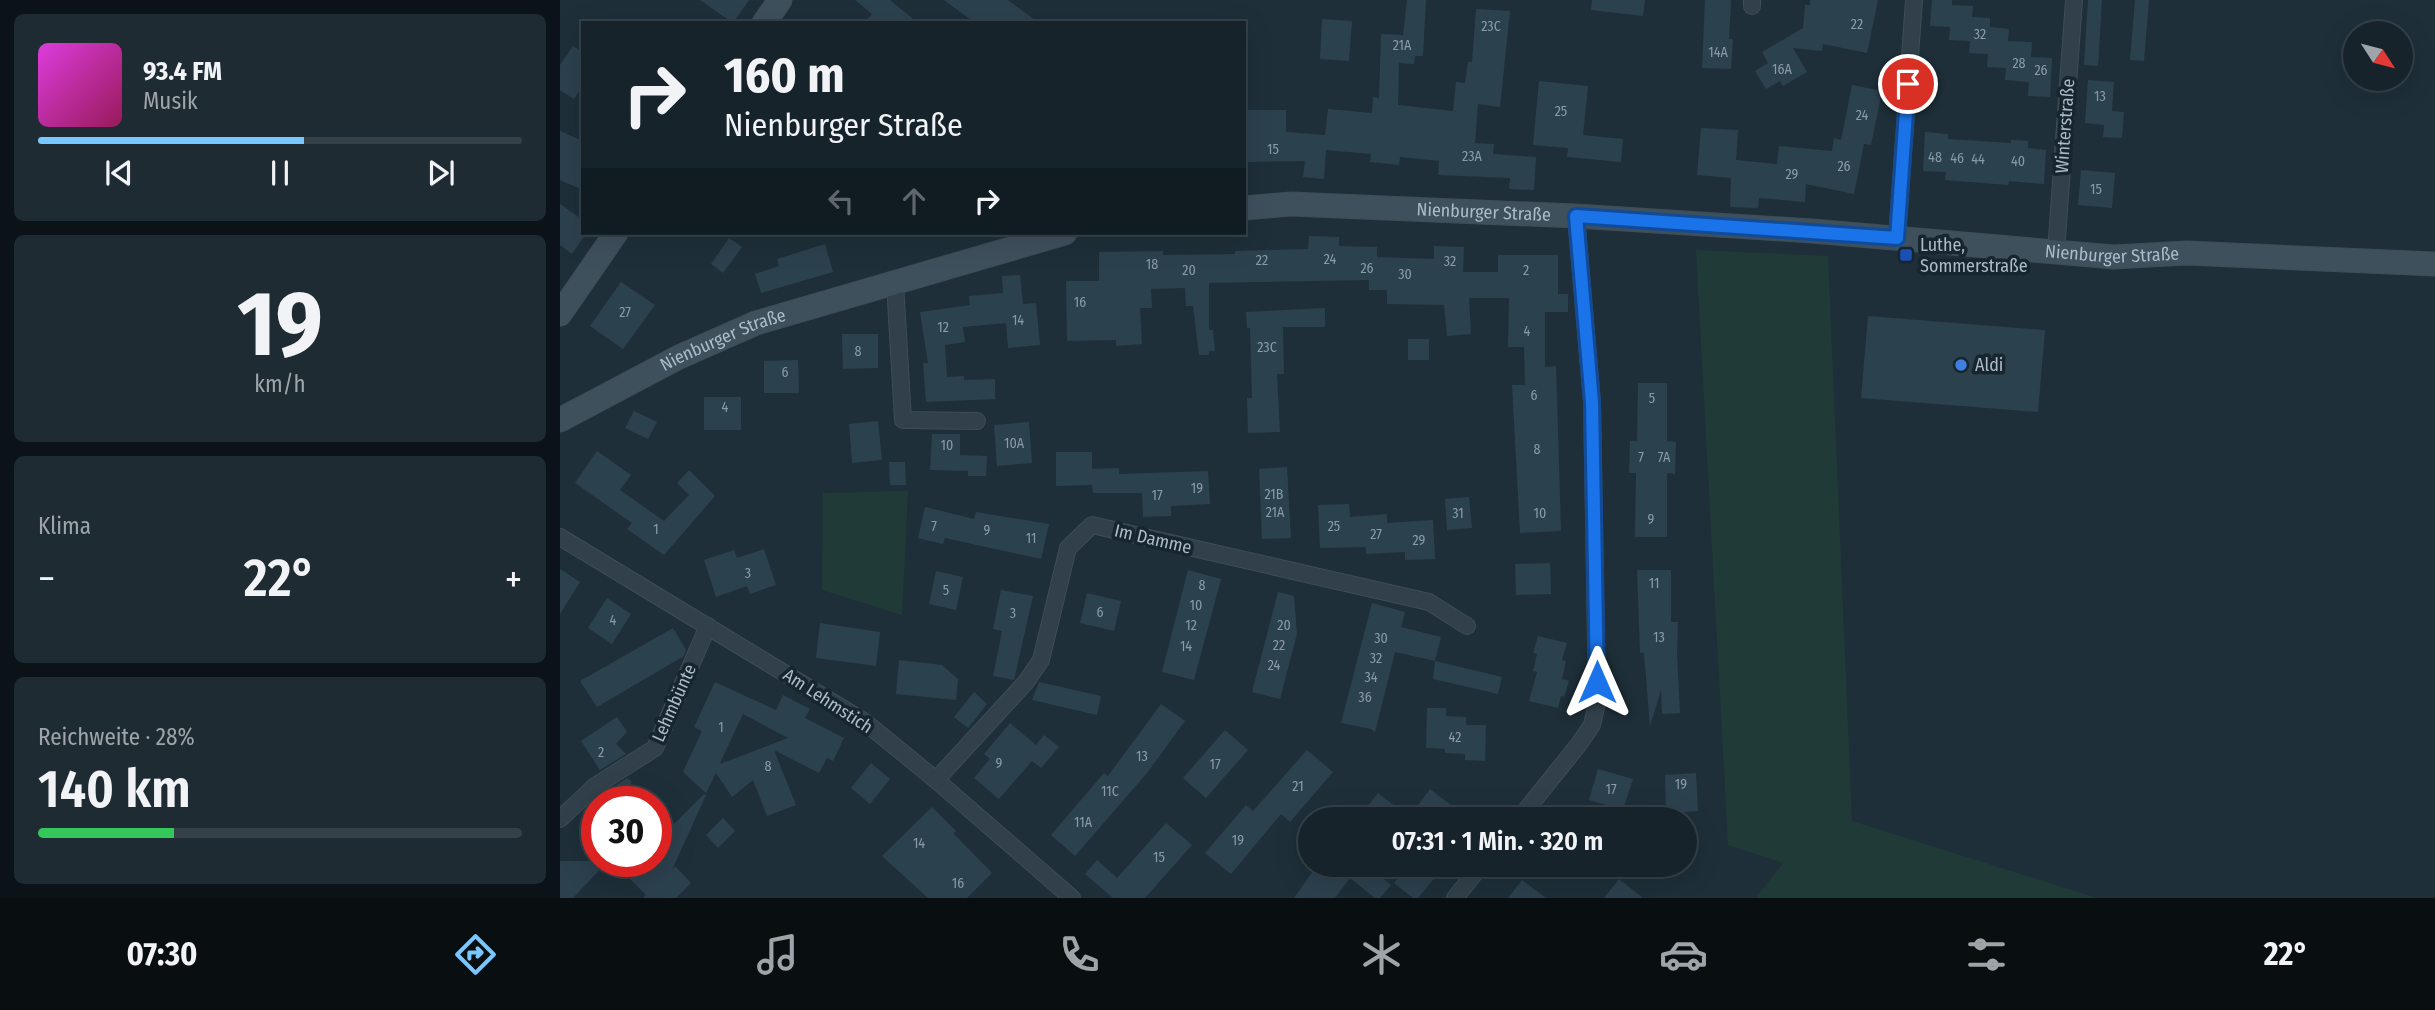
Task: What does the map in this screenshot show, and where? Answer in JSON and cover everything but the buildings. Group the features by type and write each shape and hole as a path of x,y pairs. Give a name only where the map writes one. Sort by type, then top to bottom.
{"street":[{"path":"765,21 780,0"},
{"path":"1897,238 1914,0"},
{"name":"Winterstraße","path":"2056,252 2074,0"},
{"name":"Nienburger Straße","path":"1246,208 1291,204 1576,216 1897,238 2114,257 2196,253 2435,264"},
{"path":"1529,807 1592,725 1597,703 1592,402 1576,216"},
{"path":"560,314 615,235"},
{"name":"Nienburger Straße","path":"560,420 679,357 756,323 1058,235"},
{"path":"895,283 903,420 977,421"},
{"name":"Im Damme","path":"936,780 1026,682 1041,660 1068,548 1092,525 1429,601 1467,626"},
{"name":"Am Lehmstich","path":"560,537 865,722 1072,898"},
{"name":"Lehmbünte","path":"560,819 595,786 654,748 708,626"},
{"path":"1455,898 1472,877"}],"green space":[{"path":"1696,250 1828,256 1852,821 2097,898 1756,898 1783,863 1728,845"},
{"path":"908,491 902,615 822,590 823,493"}],"place":[{"name":"Luthe, Sommerstraße","path":"1906,255"},
{"name":"Aldi","path":"1961,365"}],"route":[{"path":"1597,682 1592,402 1576,216 1897,238 1908,84"}]}
